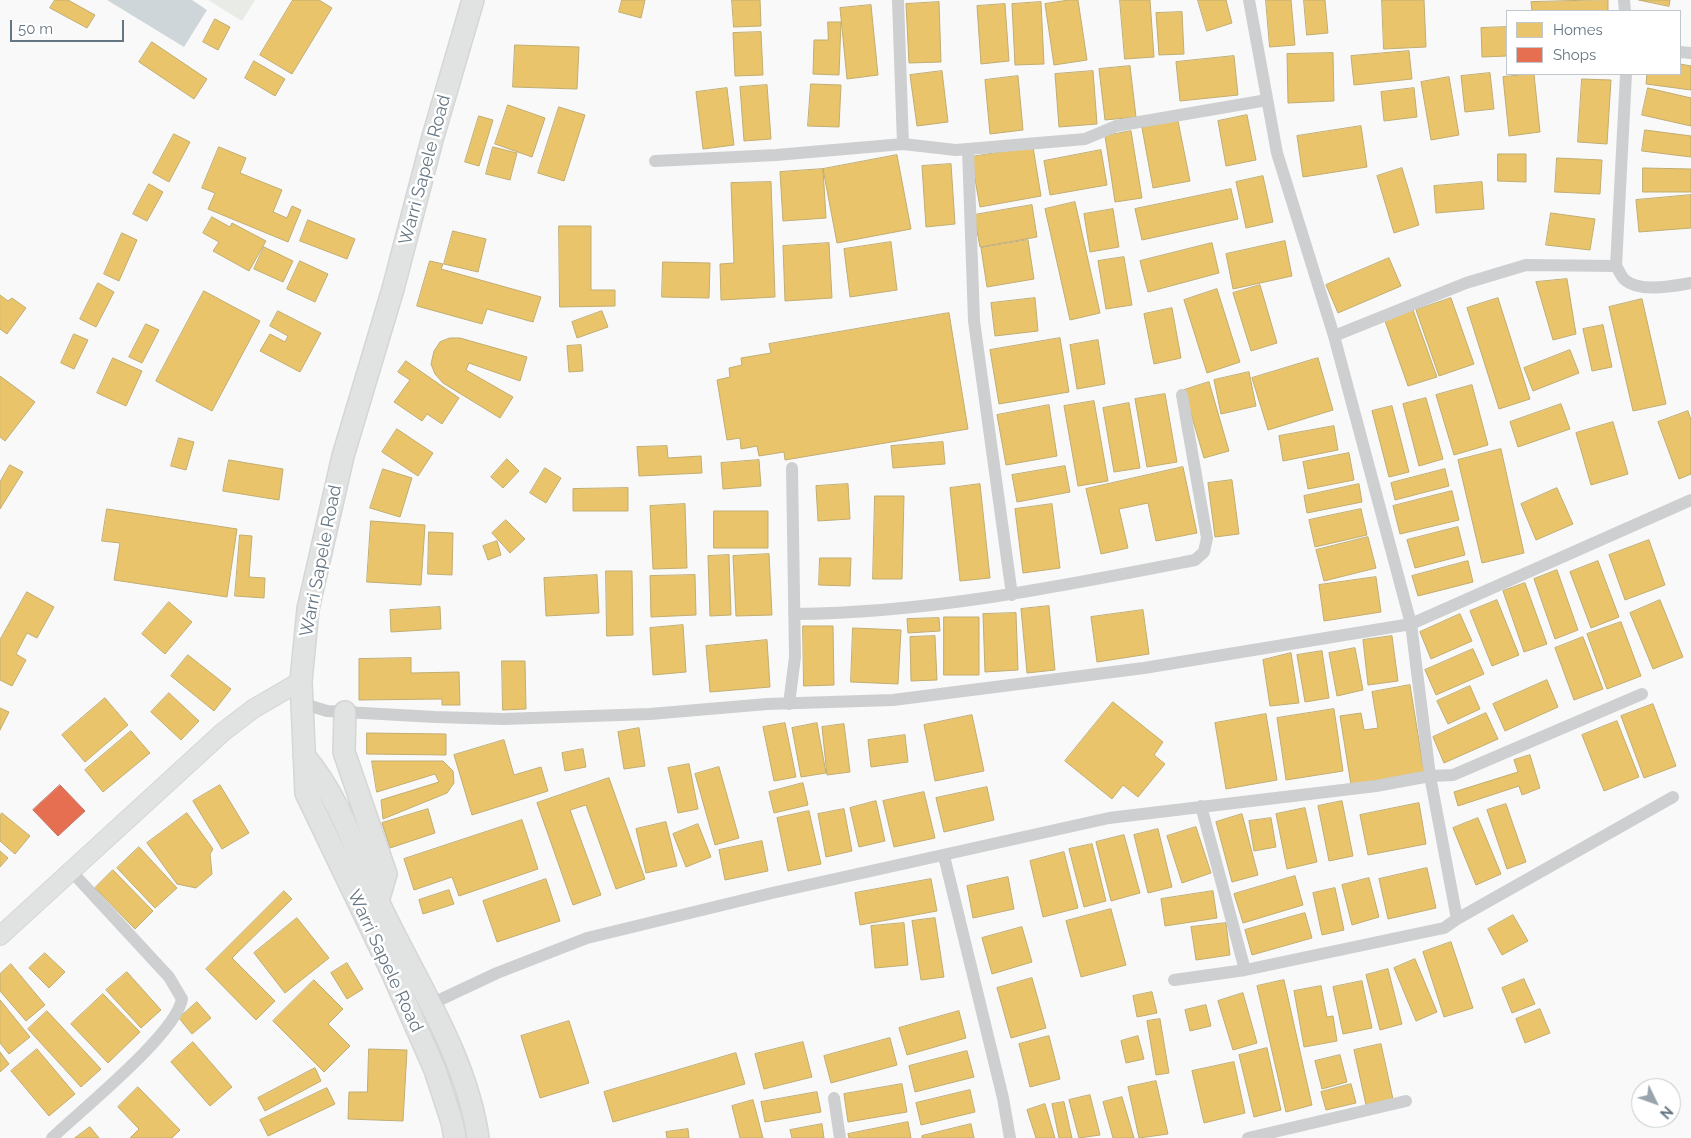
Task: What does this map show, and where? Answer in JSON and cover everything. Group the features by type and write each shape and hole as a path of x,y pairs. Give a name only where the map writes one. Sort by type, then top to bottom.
{"highway":[{"name":"Warri Sapele Road","path":"455,1138 452,1122 435,1070 391,970 306,793 301,680 308,609 343,456 393,289 432,140 473,0"},
{"path":"345,712 344,752 386,874 378,901"},
{"path":"304,756 321,775 378,901 431,1004 457,1065 476,1123 478,1138"},
{"path":"391,970 411,962"}],"main road":[{"path":"0,936 223,732 253,709 301,680"}],"street":[{"path":"898,0 903,144"},
{"path":"1249,0 1277,153 1334,336 1411,624 1430,776 1457,919"},
{"path":"1626,75 1616,266 1625,280 1645,287 1665,288 1691,283"},
{"path":"655,161 776,155 903,144 968,149 1085,140 1116,126 1267,100"},
{"path":"968,149 974,321 1012,595"},
{"path":"1334,336 1466,283 1526,265 1616,266"},
{"path":"794,614 849,614 1012,595 1195,560 1204,552 1207,538 1182,395"},
{"path":"789,704 795,657 792,468"},
{"path":"301,703 327,711 503,719 650,714 789,704 893,700 1144,668 1411,624 1691,500"},
{"path":"431,1004 497,973 587,938 772,893 1109,818 1376,786 1430,776 1453,775 1642,694"},
{"path":"1174,980 1245,970 1444,928 1673,797"},
{"path":"1200,806 1245,970"},
{"path":"944,856 1003,1098 1010,1138"},
{"path":"52,1138 149,1049 181,1007 182,999 169,977 72,872"},
{"path":"834,1098 840,1138"},
{"path":"1248,1138 1406,1101"}],"shaded area":[{"path":"107,0 192,0 207,10 184,47"},
{"path":"208,0 255,0 242,21"}],"building: Homes":[{"path":"55,0 68,0 95,15 87,28 50,8"},
{"path":"293,0 319,0 332,8 292,74 260,55"},
{"path":"622,0 645,0 641,18 619,12"},
{"path":"732,0 760,0 761,26 734,27"},
{"path":"1078,0 1087,60 1054,65 1045,4"},
{"path":"1120,0 1150,0 1154,57 1125,59"},
{"path":"1198,0 1226,0 1232,23 1207,31"},
{"path":"1266,0 1291,0 1295,45 1270,47"},
{"path":"1304,0 1325,0 1328,33 1307,35"},
{"path":"1382,0 1424,0 1426,47 1384,49"},
{"path":"1608,0 1608,10 1532,10 1531,2"},
{"path":"1639,0 1670,0 1669,6"},
{"path":"939,2 941,62 909,63 906,4"},
{"path":"1041,2 1044,64 1015,65 1012,4"},
{"path":"1005,4 1009,61 981,64 977,6"},
{"path":"871,5 878,75 847,79 840,8"},
{"path":"1182,12 1184,54 1159,55 1156,13"},
{"path":"215,19 230,27 218,50 203,42"},
{"path":"828,22 841,22 839,75 813,74 814,40 828,40"},
{"path":"1506,27 1506,56 1482,57 1481,28"},
{"path":"761,32 763,75 735,76 733,33"},
{"path":"152,42 207,79 194,99 139,62"},
{"path":"515,45 579,47 577,89 513,87"},
{"path":"1409,51 1412,79 1354,85 1351,56"},
{"path":"1333,53 1334,101 1288,103 1287,54"},
{"path":"1234,56 1238,95 1180,101 1176,62"},
{"path":"254,61 285,79 275,96 245,78"},
{"path":"1681,64 1691,66 1691,90 1646,84 1647,75 1681,75"},
{"path":"1130,66 1136,117 1105,120 1099,69"},
{"path":"942,71 948,122 917,126 910,75"},
{"path":"1093,71 1097,124 1059,127 1055,74"},
{"path":"1490,73 1494,109 1465,112 1461,76"},
{"path":"1534,75 1540,132 1509,136 1503,77"},
{"path":"1018,76 1023,130 990,134 985,80"},
{"path":"1449,77 1459,135 1431,140 1421,82"},
{"path":"1582,79 1611,80 1607,144 1578,142"},
{"path":"811,84 841,85 839,127 808,126"},
{"path":"767,85 771,139 744,141 740,87"},
{"path":"727,88 734,145 703,149 696,92"},
{"path":"1414,88 1417,117 1384,121 1381,92"},
{"path":"1648,88 1691,98 1691,126 1642,115"},
{"path":"508,105 545,118 532,157 495,144"},
{"path":"559,107 585,115 564,181 538,173"},
{"path":"1247,115 1256,160 1226,166 1218,121"},
{"path":"479,116 493,120 479,166 465,162"},
{"path":"1178,121 1190,181 1153,188 1142,128"},
{"path":"1361,126 1367,167 1303,177 1297,136"},
{"path":"1645,130 1691,136 1691,157 1642,151"},
{"path":"1131,131 1142,198 1115,202 1105,136"},
{"path":"174,134 190,142 169,182 153,173"},
{"path":"219,147 246,158 240,173 282,190 273,212 287,218 292,206 301,210 288,242 208,209 215,193 202,188"},
{"path":"493,147 517,153 510,180 486,174"},
{"path":"1033,147 1041,196 980,207 971,157"},
{"path":"1101,150 1107,185 1050,195 1044,161"},
{"path":"1498,154 1526,154 1526,182 1498,181"},
{"path":"897,155 911,229 837,243 823,169"},
{"path":"1557,158 1602,160 1600,194 1555,192"},
{"path":"951,164 955,224 926,227 922,166"},
{"path":"1402,168 1419,225 1394,233 1377,176"},
{"path":"1643,168 1691,169 1691,192 1643,192"},
{"path":"823,169 826,218 783,221 780,172"},
{"path":"1263,176 1273,222 1246,228 1236,182"},
{"path":"771,182 775,297 721,300 720,264 734,263 731,183"},
{"path":"1482,182 1484,209 1436,213 1434,186"},
{"path":"149,184 163,192 147,221 133,214"},
{"path":"1231,189 1238,219 1142,240 1135,209"},
{"path":"1691,195 1691,228 1639,232 1636,200"},
{"path":"1075,202 1100,313 1070,320 1045,209"},
{"path":"1032,205 1037,237 980,247 974,215"},
{"path":"1113,209 1119,247 1090,252 1084,214"},
{"path":"1551,213 1595,219 1590,250 1546,245"},
{"path":"212,217 230,227 232,223 266,241 249,271 213,251 219,242 203,233"},
{"path":"308,220 355,239 347,259 300,241"},
{"path":"559,226 591,226 591,290 615,290 615,306 560,307"},
{"path":"453,231 486,239 478,272 444,264"},
{"path":"122,233 137,240 119,281 104,274"},
{"path":"1028,240 1034,279 987,287 981,248"},
{"path":"1285,241 1292,276 1233,289 1226,254"},
{"path":"891,242 897,290 850,297 844,249"},
{"path":"829,243 832,298 785,301 783,246"},
{"path":"1212,243 1219,273 1148,292 1140,261"},
{"path":"264,247 293,261 283,282 254,269"},
{"path":"1124,257 1132,305 1106,309 1098,261"},
{"path":"1389,258 1401,286 1338,313 1326,285"},
{"path":"300,261 328,274 315,302 287,289"},
{"path":"430,261 443,264 441,269 541,297 533,322 487,309 482,324 417,306"},
{"path":"663,262 710,263 709,298 662,297"},
{"path":"1567,279 1576,334 1553,340 1536,282"},
{"path":"98,283 114,292 96,327 80,319"},
{"path":"1260,285 1277,343 1251,351 1233,293"},
{"path":"1217,289 1240,362 1207,373 1184,300"},
{"path":"204,291 260,321 212,411 156,381"},
{"path":"0,295 8,301 12,298 26,308 7,334 0,329"},
{"path":"1035,298 1038,331 995,336 991,303"},
{"path":"1451,298 1474,364 1439,376 1416,310"},
{"path":"1498,298 1530,399 1499,409 1467,308"},
{"path":"1642,299 1666,404 1633,411 1609,307"},
{"path":"1172,308 1181,358 1154,364 1144,314"},
{"path":"1413,310 1437,377 1408,386 1385,321"},
{"path":"278,311 321,333 300,372 260,351 270,334 285,342 288,336 270,326"},
{"path":"602,311 608,327 577,338 572,322"},
{"path":"949,313 968,429 785,460 784,452 759,456 757,446 741,449 740,438 727,440 717,380 730,377 729,368 742,365 741,358 771,353 769,344"},
{"path":"146,324 159,330 142,363 129,357"},
{"path":"1603,325 1612,367 1592,371 1583,329"},
{"path":"74,334 88,340 74,369 61,363"},
{"path":"450,338 460,338 527,357 520,381 469,363 466,370 513,397 500,418 443,383 435,374 431,364 434,351 440,342"},
{"path":"1060,338 1069,392 999,404 990,350"},
{"path":"1098,340 1105,384 1077,389 1070,345"},
{"path":"581,345 583,371 569,372 567,346"},
{"path":"1570,350 1579,373 1533,391 1524,368"},
{"path":"113,358 142,371 126,406 97,393"},
{"path":"1318,358 1333,410 1268,430 1252,378"},
{"path":"406,361 459,398 442,424 427,414 422,421 394,402 410,380 398,372"},
{"path":"1249,372 1256,406 1221,414 1214,380"},
{"path":"0,376 35,402 5,441 0,437"},
{"path":"1209,382 1229,451 1204,458 1184,390"},
{"path":"1472,385 1488,445 1454,455 1436,395"},
{"path":"1165,394 1177,462 1147,467 1135,399"},
{"path":"1426,398 1443,459 1419,466 1403,404"},
{"path":"1094,401 1108,481 1078,486 1064,406"},
{"path":"1129,403 1140,468 1114,472 1103,408"},
{"path":"1561,404 1570,429 1518,447 1510,422"},
{"path":"1049,405 1057,456 1006,465 997,415"},
{"path":"1392,406 1409,472 1389,477 1372,411"},
{"path":"1688,411 1691,420 1691,474 1679,479 1658,422"},
{"path":"1613,422 1628,474 1591,485 1576,433"},
{"path":"1334,426 1338,450 1283,461 1279,436"},
{"path":"397,429 433,453 418,476 382,452"},
{"path":"179,438 194,442 186,470 171,466"},
{"path":"943,442 945,464 893,468 891,446"},
{"path":"667,446 668,458 701,456 702,473 639,476 637,447"},
{"path":"1501,449 1524,553 1482,563 1458,460"},
{"path":"1349,453 1354,480 1308,489 1303,462"},
{"path":"507,459 519,471 503,488 491,477"},
{"path":"229,460 283,469 279,500 223,491"},
{"path":"759,460 761,486 723,489 721,463"},
{"path":"10,465 23,472 0,509 0,482"},
{"path":"1065,466 1070,492 1017,502 1012,475"},
{"path":"1183,467 1197,533 1156,541 1148,503 1119,509 1128,548 1101,554 1086,489"},
{"path":"545,468 561,478 546,503 530,493"},
{"path":"383,469 412,478 400,517 370,508"},
{"path":"1445,469 1449,486 1395,500 1391,483"},
{"path":"1232,480 1239,534 1215,537 1208,483"},
{"path":"848,484 850,519 818,521 816,486"},
{"path":"980,484 990,578 960,581 950,488"},
{"path":"1359,484 1362,502 1307,513 1304,496"},
{"path":"628,488 628,511 573,511 573,489"},
{"path":"1557,488 1573,524 1536,540 1521,504"},
{"path":"1452,491 1459,520 1400,534 1393,506"},
{"path":"875,496 904,496 902,579 873,579"},
{"path":"685,504 687,568 653,569 650,506"},
{"path":"1052,504 1060,568 1023,573 1015,509"},
{"path":"107,509 237,529 227,597 114,580 120,543 102,541"},
{"path":"1361,509 1367,535 1315,547 1309,520"},
{"path":"714,511 768,511 768,548 714,548"},
{"path":"506,520 525,539 510,553 492,533"},
{"path":"371,521 425,525 421,585 367,582"},
{"path":"1458,527 1465,555 1415,568 1407,540"},
{"path":"429,532 453,533 452,575 428,574"},
{"path":"240,535 252,536 249,577 265,578 264,598 235,596"},
{"path":"1368,537 1376,568 1324,581 1316,550"},
{"path":"1649,540 1665,585 1625,600 1609,555"},
{"path":"497,541 501,555 488,560 483,546"},
{"path":"769,554 772,615 736,616 733,556"},
{"path":"729,555 731,615 710,616 708,556"},
{"path":"820,558 851,558 850,586 819,585"},
{"path":"1468,561 1473,582 1418,596 1412,576"},
{"path":"1598,561 1619,617 1591,628 1570,572"},
{"path":"1557,570 1578,630 1555,639 1534,579"},
{"path":"606,571 632,571 633,635 607,636"},
{"path":"597,575 599,613 546,616 544,578"},
{"path":"695,575 696,615 651,617 650,576"},
{"path":"1376,577 1381,612 1324,621 1319,585"},
{"path":"1525,583 1547,644 1524,652 1503,591"},
{"path":"27,592 54,607 37,638 27,633 16,654 26,660 12,686 0,680 0,640"},
{"path":"1497,600 1519,655 1492,666 1470,611"},
{"path":"1660,600 1683,657 1653,669 1630,613"},
{"path":"169,602 192,622 165,654 142,634"},
{"path":"1049,606 1055,670 1027,673 1021,609"},
{"path":"440,607 441,629 391,632 390,610"},
{"path":"1143,610 1149,654 1097,662 1091,617"},
{"path":"1016,613 1018,670 985,672 983,614"},
{"path":"1460,614 1472,641 1431,659 1420,632"},
{"path":"944,617 979,617 979,675 944,675"},
{"path":"939,618 940,631 908,633 907,619"},
{"path":"1621,622 1641,676 1607,689 1587,634"},
{"path":"683,625 686,672 653,675 650,628"},
{"path":"803,626 833,626 834,685 804,686"},
{"path":"853,628 901,630 898,684 851,682"},
{"path":"935,636 937,680 911,681 910,637"},
{"path":"1392,636 1398,681 1368,685 1363,640"},
{"path":"1583,637 1603,689 1574,700 1555,648"},
{"path":"767,640 770,687 710,692 706,646"},
{"path":"1355,648 1363,690 1337,696 1329,653"},
{"path":"1473,649 1484,674 1436,695 1425,670"},
{"path":"1322,651 1329,698 1305,702 1297,655"},
{"path":"1291,653 1299,703 1270,706 1263,660"},
{"path":"188,655 231,689 214,711 171,676"},
{"path":"411,658 411,673 459,672 460,705 442,705 442,699 359,700 359,659"},
{"path":"502,661 525,661 526,709 503,710"},
{"path":"1547,680 1558,707 1505,731 1493,704"},
{"path":"1410,685 1424,772 1351,785 1340,716 1361,713 1364,730 1378,728 1372,692"},
{"path":"1470,686 1480,709 1448,724 1437,701"},
{"path":"169,693 199,721 181,740 151,712"},
{"path":"105,698 128,725 85,762 62,735"},
{"path":"1113,702 1163,742 1154,755 1165,764 1138,797 1123,785 1112,799 1065,761"},
{"path":"1653,704 1676,766 1644,778 1621,716"},
{"path":"0,708 9,712 0,730"},
{"path":"1334,709 1343,771 1286,780 1277,718"},
{"path":"1486,713 1498,739 1444,763 1433,737"},
{"path":"1266,714 1277,780 1226,789 1215,723"},
{"path":"972,715 984,771 935,781 924,725"},
{"path":"1617,721 1639,777 1604,791 1582,735"},
{"path":"785,723 796,777 774,781 763,727"},
{"path":"817,723 826,773 801,777 792,728"},
{"path":"844,724 850,772 827,775 822,727"},
{"path":"639,728 645,766 624,769 618,732"},
{"path":"131,731 150,753 103,792 85,770"},
{"path":"367,733 446,734 446,755 367,754"},
{"path":"905,735 908,762 871,767 868,740"},
{"path":"504,740 514,775 541,767 548,791 472,815 454,755"},
{"path":"583,749 586,767 565,771 562,753"},
{"path":"1530,755 1540,788 1522,795 1519,786 1458,806 1454,792 1518,772 1514,760"},
{"path":"372,761 443,761 453,771 454,783 447,793 383,819 381,800 439,782 435,774 377,792"},
{"path":"689,764 698,809 678,813 668,768"},
{"path":"719,767 739,838 715,845 695,774"},
{"path":"609,778 645,879 616,889 586,805 570,810 601,895 573,905 537,803"},
{"path":"803,783 808,805 774,813 769,792"},
{"path":"220,785 249,833 222,849 193,801"},
{"path":"987,787 994,820 944,832 936,798"},
{"path":"924,792 935,838 894,847 883,801"},
{"path":"876,801 885,841 859,847 850,808"},
{"path":"1342,801 1353,856 1329,861 1318,806"},
{"path":"1419,803 1426,844 1368,855 1360,815"},
{"path":"1506,804 1526,862 1507,869 1487,810"},
{"path":"1305,808 1317,862 1287,869 1276,814"},
{"path":"428,809 435,833 390,848 382,823"},
{"path":"844,809 852,851 826,857 818,814"},
{"path":"809,811 821,864 788,871 777,818"},
{"path":"2,813 30,836 15,854 0,841 0,815"},
{"path":"187,813 213,849 210,854 212,874 196,888 177,884 147,843"},
{"path":"1242,814 1258,875 1232,882 1216,822"},
{"path":"1271,818 1276,847 1254,851 1249,821"},
{"path":"1478,818 1501,874 1476,885 1453,828"},
{"path":"522,820 538,869 459,896 452,877 414,890 404,859"},
{"path":"666,822 677,866 646,873 636,829"},
{"path":"698,824 711,857 686,867 673,834"},
{"path":"1196,827 1211,873 1182,883 1167,836"},
{"path":"1158,829 1172,887 1148,893 1134,835"},
{"path":"1124,835 1140,893 1111,901 1096,842"},
{"path":"762,841 768,871 725,880 719,850"},
{"path":"1092,844 1106,901 1084,907 1069,849"},
{"path":"139,847 177,888 155,908 117,868"},
{"path":"0,851 8,858 0,867"},
{"path":"1064,852 1078,908 1043,917 1030,861"},
{"path":"1427,868 1436,908 1388,919 1379,879"},
{"path":"113,870 153,911 135,929 95,888"},
{"path":"1295,876 1303,905 1243,923 1234,894"},
{"path":"1008,877 1014,909 973,918 967,886"},
{"path":"1369,878 1379,917 1352,925 1342,885"},
{"path":"546,879 560,921 497,942 483,901"},
{"path":"931,879 937,911 860,925 855,893"},
{"path":"1335,888 1344,930 1322,935 1313,893"},
{"path":"449,890 454,904 423,914 419,900"},
{"path":"284,891 292,899 232,958 275,1001 256,1020 206,969"},
{"path":"1213,891 1217,918 1165,926 1161,899"},
{"path":"1111,909 1126,965 1081,977 1066,921"},
{"path":"1305,913 1312,938 1252,955 1245,930"},
{"path":"1513,915 1528,941 1502,955 1488,929"},
{"path":"297,918 329,958 285,993 254,953"},
{"path":"935,918 944,977 921,980 912,921"},
{"path":"904,923 908,965 875,968 871,926"},
{"path":"1226,923 1230,955 1196,960 1191,927"},
{"path":"1022,927 1032,962 992,974 982,938"},
{"path":"1451,942 1473,1008 1444,1017 1423,952"},
{"path":"45,953 65,972 49,988 29,968"},
{"path":"1415,959 1437,1012 1416,1021 1394,968"},
{"path":"347,963 363,989 347,999 331,973"},
{"path":"11,964 45,1005 26,1021 0,991 0,974"},
{"path":"1388,969 1402,1024 1380,1030 1366,975"},
{"path":"127,972 161,1010 141,1028 106,990"},
{"path":"1032,978 1046,1028 1011,1038 997,988"},
{"path":"1524,979 1535,1004 1512,1013 1502,988"},
{"path":"314,980 343,1009 328,1024 350,1046 324,1072 273,1021"},
{"path":"1284,980 1312,1105 1286,1112 1257,986"},
{"path":"1362,981 1372,1028 1343,1034 1333,987"},
{"path":"1321,986 1327,1017 1333,1016 1337,1041 1304,1047 1294,991"},
{"path":"1152,992 1157,1013 1137,1017 1133,996"},
{"path":"1243,993 1257,1043 1233,1050 1218,1001"},
{"path":"103,994 140,1032 108,1063 71,1024"},
{"path":"0,1000 30,1037 9,1054 0,1043"},
{"path":"197,1002 211,1018 192,1034 179,1018"},
{"path":"1206,1005 1211,1026 1190,1031 1185,1010"},
{"path":"1540,1009 1550,1033 1525,1043 1516,1019"},
{"path":"47,1011 101,1069 81,1087 28,1029"},
{"path":"959,1011 966,1038 907,1055 899,1028"},
{"path":"1160,1019 1169,1073 1156,1075 1147,1021"},
{"path":"569,1021 589,1083 540,1098 521,1036"},
{"path":"1049,1036 1060,1079 1030,1087 1019,1044"},
{"path":"1138,1036 1144,1059 1126,1063 1121,1041"},
{"path":"890,1038 897,1065 831,1083 824,1056"},
{"path":"193,1042 232,1087 210,1106 171,1062"},
{"path":"803,1042 812,1077 764,1089 755,1054"},
{"path":"1381,1044 1393,1099 1366,1105 1354,1050"},
{"path":"1267,1048 1281,1110 1254,1117 1239,1055"},
{"path":"37,1049 75,1094 49,1116 11,1071"},
{"path":"369,1049 407,1050 403,1121 348,1119 349,1092 367,1092"},
{"path":"967,1051 974,1077 915,1092 909,1066"},
{"path":"0,1052 9,1064 0,1072"},
{"path":"736,1053 745,1084 613,1122 604,1092"},
{"path":"1340,1055 1347,1082 1322,1089 1315,1061"},
{"path":"1234,1062 1245,1113 1204,1123 1192,1071"},
{"path":"315,1068 321,1081 265,1111 258,1098"},
{"path":"1156,1081 1168,1134 1139,1138 1128,1087"},
{"path":"902,1084 907,1112 848,1122 844,1094"},
{"path":"1351,1084 1356,1103 1326,1110 1321,1092"},
{"path":"138,1087 180,1130 172,1138 130,1138 139,1129 118,1107"},
{"path":"327,1088 335,1104 268,1136 260,1120"},
{"path":"970,1090 975,1112 921,1125 916,1103"},
{"path":"817,1092 821,1112 765,1122 761,1102"},
{"path":"1090,1095 1100,1135 1079,1138 1069,1100"},
{"path":"1122,1097 1134,1138 1113,1138 1103,1102"},
{"path":"753,1100 763,1138 740,1138 732,1106"},
{"path":"1064,1102 1072,1138 1059,1138 1052,1104"},
{"path":"1045,1104 1055,1138 1036,1138 1027,1110"},
{"path":"908,1122 911,1138 849,1138 848,1134"},
{"path":"822,1124 824,1138 792,1138 790,1130"},
{"path":"971,1124 974,1138 922,1138 922,1136"},
{"path":"90,1127 99,1138 75,1138"},
{"path":"688,1129 689,1138 667,1138 666,1132"}],"building: Shops":[{"path":"60,785 85,811 58,836 33,810"}]}
